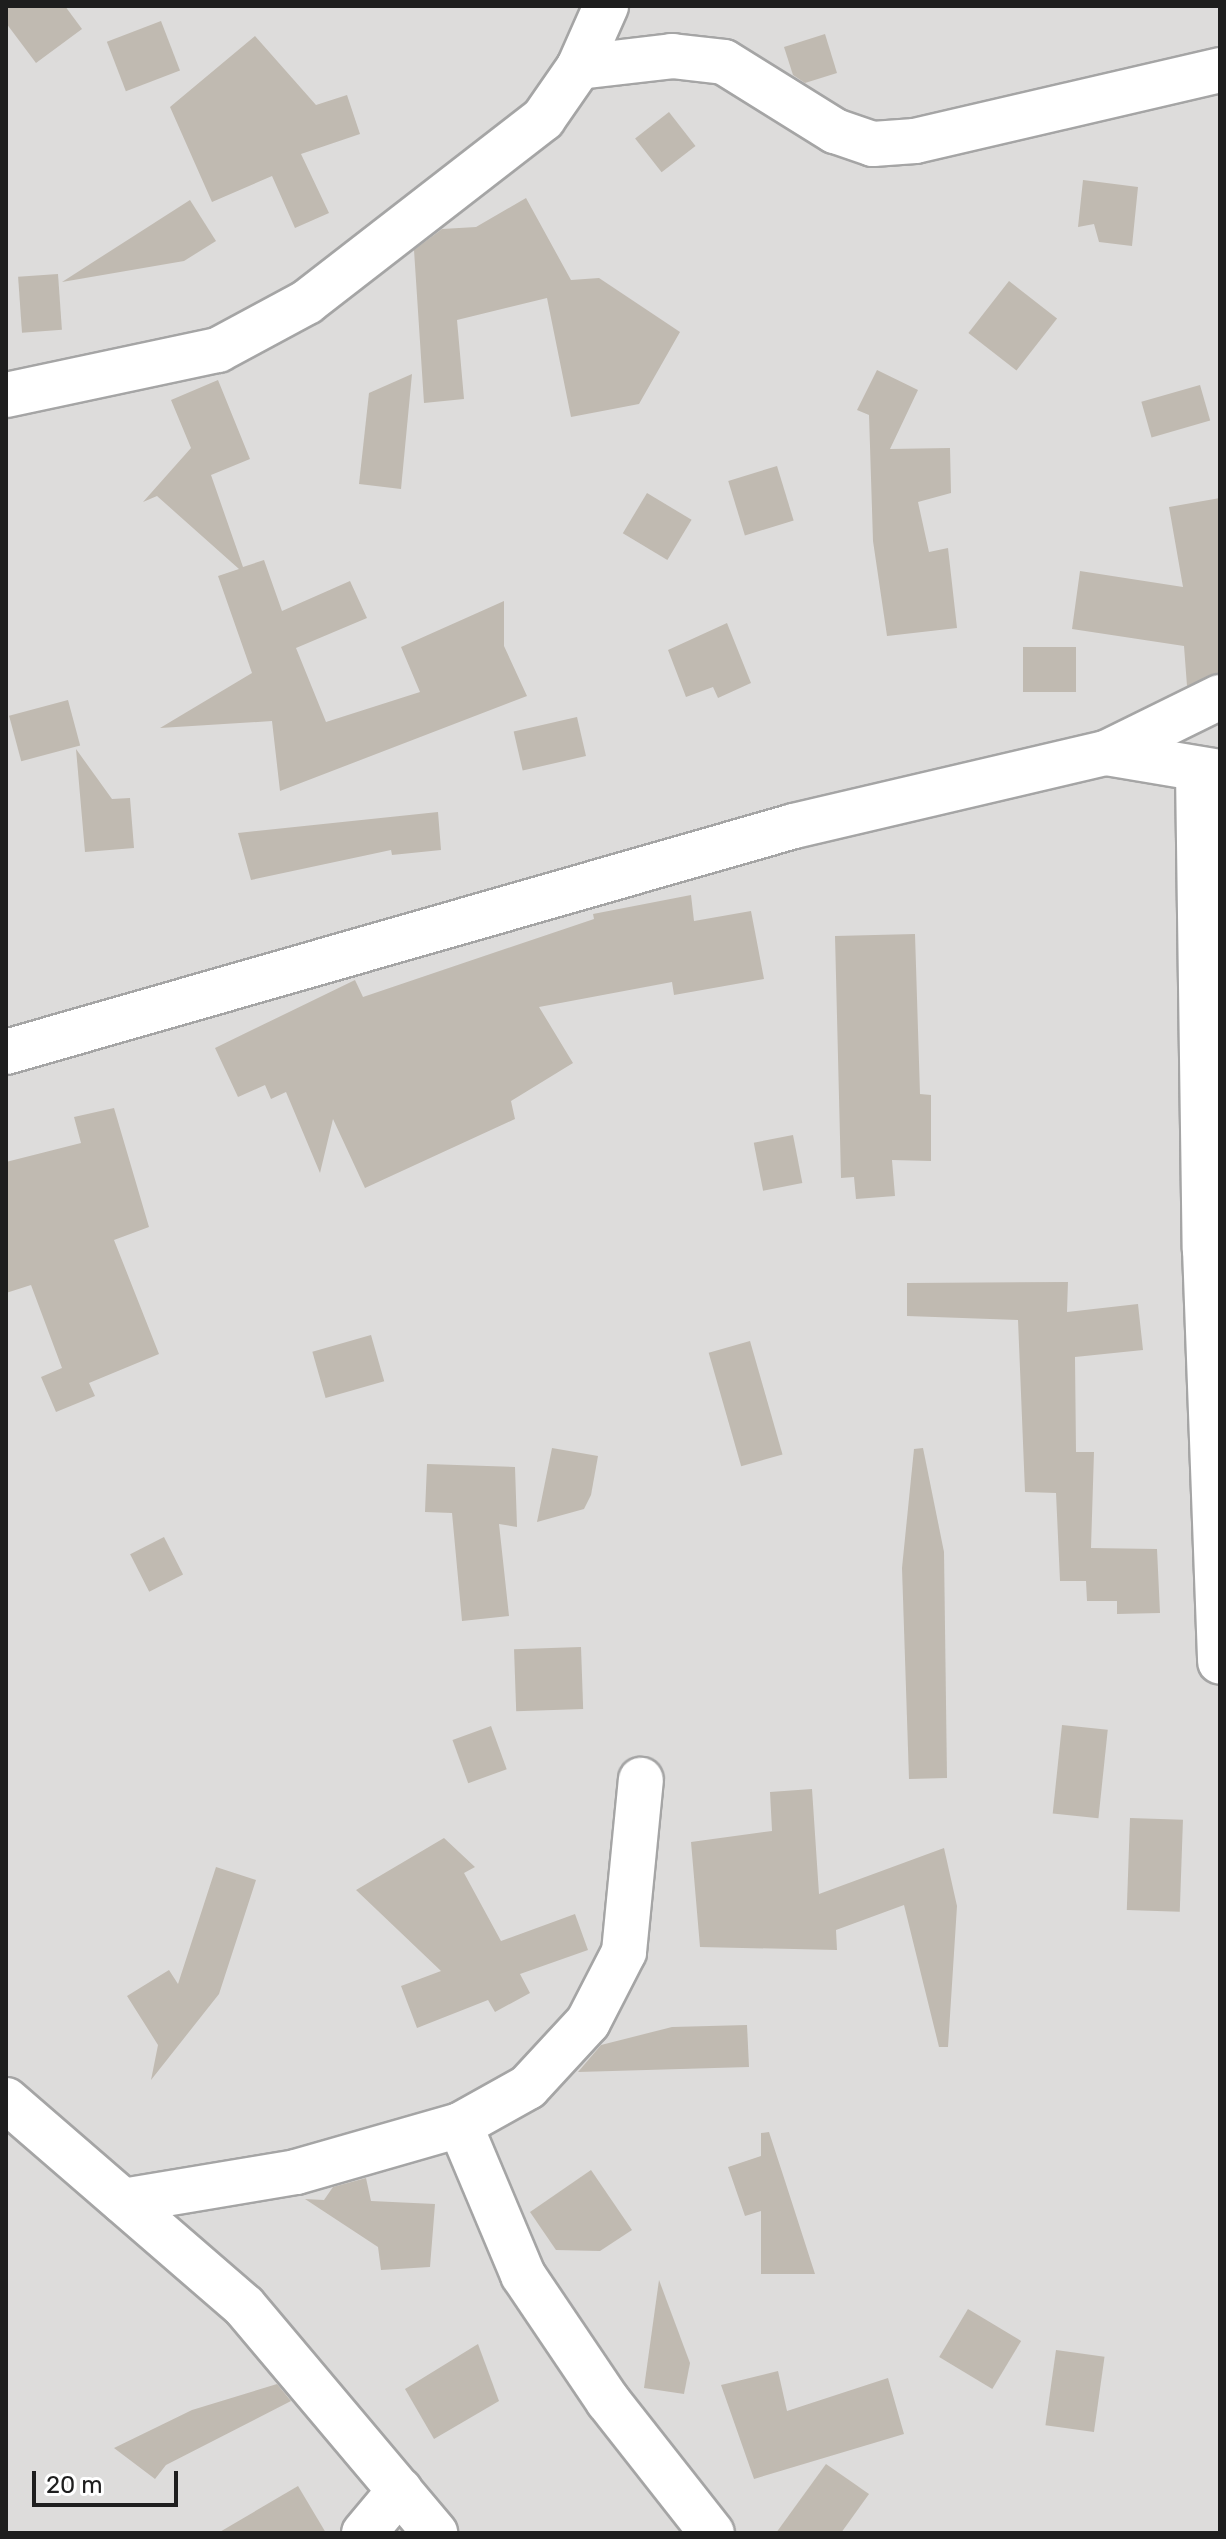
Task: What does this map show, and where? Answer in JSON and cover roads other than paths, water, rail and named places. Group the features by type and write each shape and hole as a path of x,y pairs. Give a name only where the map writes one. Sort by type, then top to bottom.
{"street":[{"path":"6,395 218,350 307,302 543,119 579,67 606,6"},
{"path":"579,67 672,56 724,62 835,131 873,144 915,141 1220,70"},
{"path":"6,1052 794,826 1106,753 1220,697"},
{"path":"1106,753 1209,772 1212,1249 1220,1662"},
{"path":"123,2201 296,2172 460,2125 528,2087 588,2022 624,1952 641,1780"},
{"path":"6,2100 244,2306 435,2533"},
{"path":"460,2125 523,2275 608,2401 712,2533"},
{"path":"364,2533 400,2490"}]}
